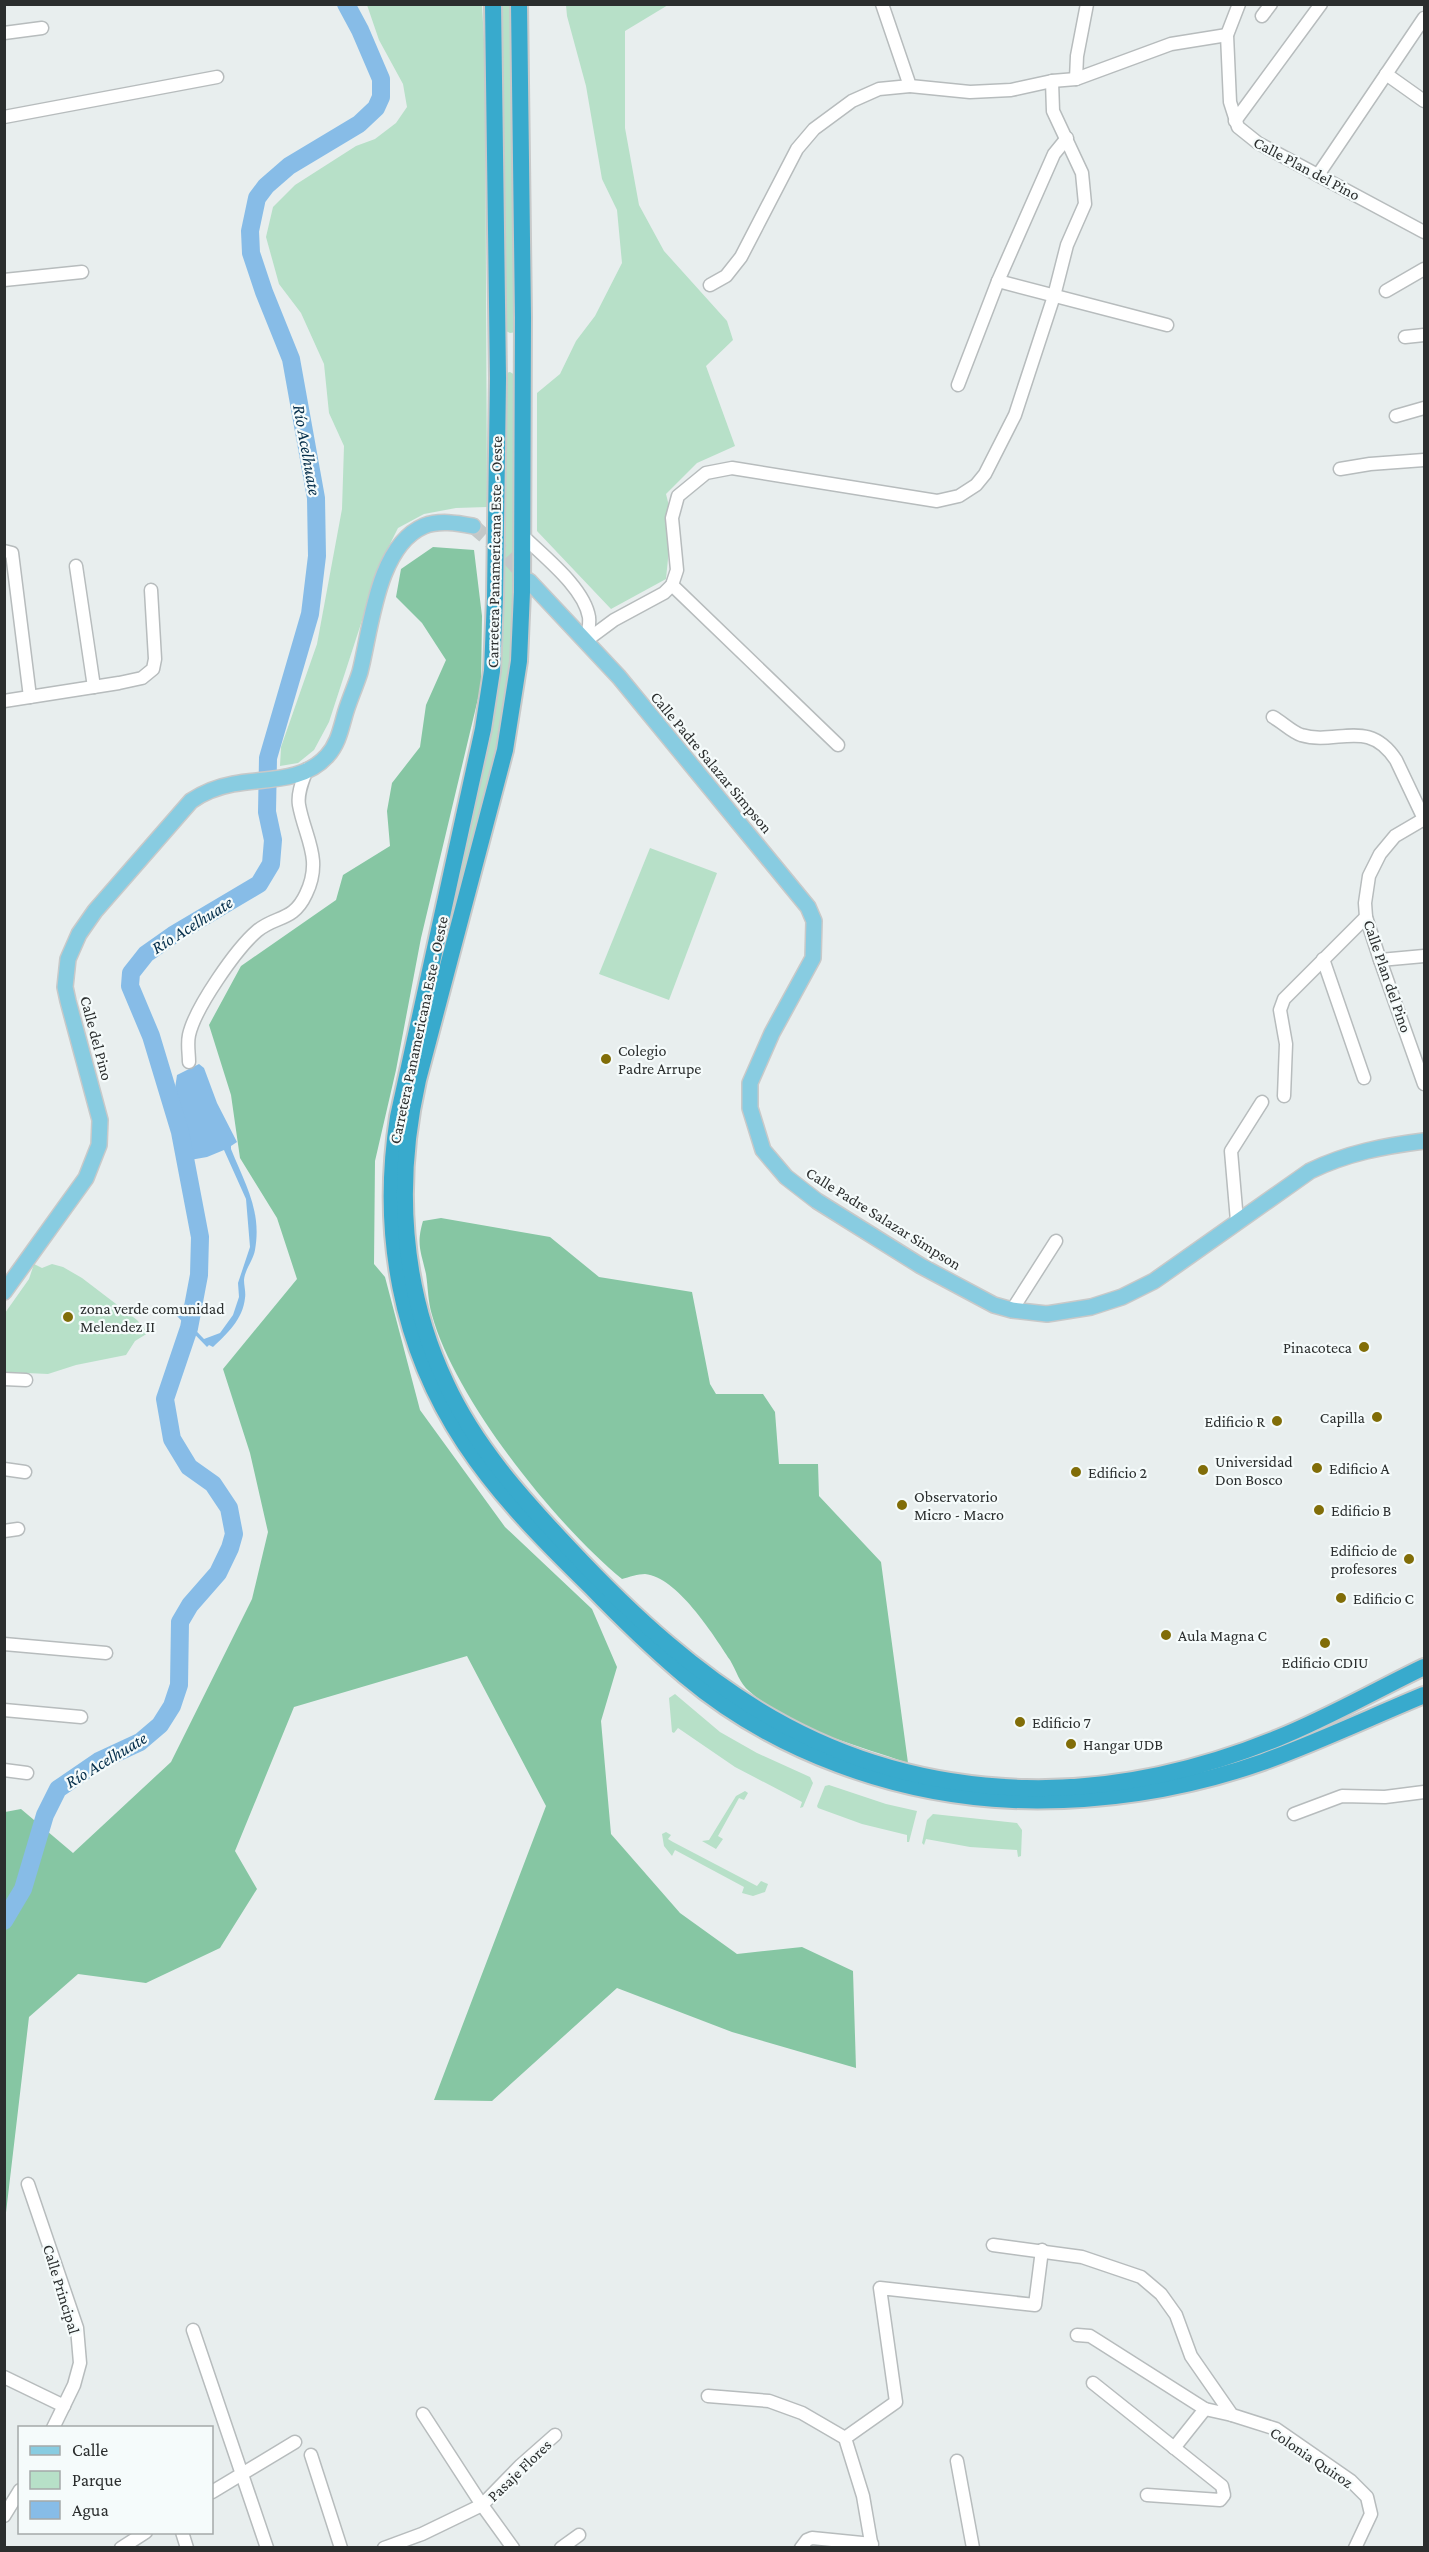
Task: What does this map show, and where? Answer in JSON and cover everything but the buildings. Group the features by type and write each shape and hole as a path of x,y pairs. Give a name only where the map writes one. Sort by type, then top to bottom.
{"highway":[{"name":"Carretera Panamericana Este - Oeste","path":"493,4 498,378 495,598 489,696 400,1106 390,1182 395,1264 411,1329 440,1399 474,1456 500,1490 551,1547 621,1617 687,1677 758,1727 859,1771 906,1785 941,1792 1012,1800 1076,1799 1137,1794 1198,1782 1266,1761 1425,1695"},
{"name":"Carretera Panamericana Este - Oeste","path":"519,4 523,329 520,638 512,715 493,802 416,1090 406,1148 404,1185 408,1253 418,1304 430,1343 457,1405 486,1453 510,1484 596,1576 642,1621 706,1676 765,1716 816,1742 863,1761 922,1777 959,1783 1027,1788 1094,1786 1174,1773 1281,1737 1425,1667"},
{"path":"496,328 505,339 510,341 516,340 523,329"},
{"path":"498,378 500,373 510,368 519,372 522,379"}],"main road":[{"path":"307,769 325,759 338,740 359,673 383,578 395,551 408,537 424,526 435,523 457,523 473,526"},
{"name":"Calle Padre Salazar Simpson","path":"529,580 587,640 808,907 814,921 813,958 772,1033 750,1083 750,1108 759,1139 769,1159 786,1177 818,1201 912,1260 994,1305 1012,1310 1061,1313 1091,1307 1122,1297 1154,1281 1310,1171 1370,1149 1425,1141"},
{"name":"Calle del Pino","path":"4,1292 86,1178 99,1145 100,1120 65,987 68,959 73,947 95,911 180,811 204,792 234,784 289,777 307,769"}],"street":[{"path":"882,4 910,86"},
{"path":"1076,79 1077,56 1087,4"},
{"path":"1235,121 1230,102 1227,35 1239,4"},
{"path":"1262,16 1270,4"},
{"path":"1235,121 1321,4"},
{"path":"1318,175 1425,18"},
{"path":"4,33 42,28"},
{"path":"710,285 726,276 741,257 797,149 814,129 852,101 879,89 910,86 970,92 1011,90 1052,81 1076,79 1171,44 1227,35"},
{"path":"1386,74 1425,101"},
{"path":"4,117 217,77"},
{"path":"587,640 614,620 664,593 672,585 677,570 672,518 678,496 705,473 732,468 937,501 959,496 976,485 985,474 1015,415 1054,296 1067,245 1085,204 1082,173 1053,111 1052,81"},
{"name":"Calle Plan del Pino","path":"1235,121 1242,131 1258,143 1425,232"},
{"path":"958,385 998,281 1054,154 1067,138"},
{"path":"1386,291 1425,269"},
{"path":"4,280 82,272"},
{"path":"998,281 1167,325"},
{"path":"1405,337 1425,335"},
{"path":"1396,417 1425,408"},
{"path":"1340,469 1370,464 1425,460"},
{"path":"522,535 564,576 583,601 590,620 587,640"},
{"path":"4,551 12,553 30,697"},
{"path":"76,566 94,687"},
{"path":"672,585 838,745"},
{"path":"4,700 142,678 153,669 155,659 151,590"},
{"path":"1274,717 1300,735 1359,735 1378,742 1391,752 1396,760 1424,819"},
{"path":"189,1062 189,1034 210,990 258,930 298,910 308,892 314,867 314,851 298,804 299,791 307,769"},
{"name":"Calle Plan del Pino","path":"1424,819 1395,836 1375,861 1369,876 1365,903 1366,917 1380,960 1425,1084"},
{"path":"1284,1096 1286,1044 1280,1010 1284,999 1366,917"},
{"path":"1380,960 1425,956"},
{"path":"1323,959 1364,1078"},
{"path":"1237,1221 1231,1151 1262,1102"},
{"path":"1012,1310 1056,1240"},
{"path":"4,1379 26,1380"},
{"path":"4,1468 25,1472"},
{"path":"4,1531 18,1529"},
{"path":"4,1644 106,1653"},
{"path":"4,1710 81,1717"},
{"path":"4,1770 27,1773"},
{"path":"1294,1814 1341,1796 1385,1797 1425,1792"},
{"name":"Calle Principal","path":"28,2184 77,2328 80,2363 74,2385 54,2426"},
{"path":"993,2245 1082,2257 1141,2277 1161,2294 1176,2315 1191,2356 1233,2415"},
{"path":"845,2438 896,2402 880,2288 1035,2305 1042,2250"},
{"path":"193,2330 267,2547"},
{"path":"1077,2335 1090,2336 1205,2409 1174,2448"},
{"path":"4,2377 64,2406"},
{"path":"1092,2383 1222,2486 1224,2495 1220,2500 1148,2495"},
{"path":"708,2396 770,2401 802,2413 845,2438 863,2496 872,2546 812,2538 801,2547"},
{"name":"Colonia Quiroz","path":"1205,2409 1233,2415 1276,2429 1351,2481 1367,2497 1371,2514 1355,2547"},
{"path":"423,2414 482,2505 513,2547"},
{"name":"Pasaje Flores","path":"384,2547 422,2534 482,2505 521,2465 555,2435"},
{"path":"213,2491 295,2442"},
{"path":"310,2455 341,2547"},
{"path":"957,2461 973,2547"},
{"path":"4,2516 13,2492"},
{"path":"121,2547 143,2534"},
{"path":"561,2547 579,2535"}],"green space":[{"path":"367,5 482,5 485,57 487,507 456,508 424,514 398,528 381,562 329,722 314,750 298,763 280,766 281,747 317,644 342,509 344,446 329,413 324,364 301,313 279,284 266,237 273,207 295,185 356,146 375,139 396,123 407,107 403,84 379,40"},
{"path":"499,5 512,5 516,332 510,333 504,330"},
{"path":"566,5 668,5 625,31 625,128 639,205 664,251 727,321 733,340 706,366 735,446 697,463 666,494 672,518 666,579 611,609 537,531 537,393 560,374 576,341 595,316 622,263 617,210 602,179 586,86"},
{"path":"510,372 515,375 516,633 502,735 457,901 453,901 484,748 506,373"},
{"path":"433,547 474,550 482,616 481,686 421,938 396,1070 375,1161 374,1264 385,1277 420,1410 505,1527 592,1609 617,1667 601,1721 611,1834 680,1913 737,1954 802,1947 853,1971 856,2068 732,2032 617,1988 492,2101 434,2100 546,1806 467,1656 294,1707 235,1851 257,1889 220,1948 146,1983 78,1974 29,2017 5,2221 5,1812 21,1809 73,1853 171,1762 252,1599 268,1532 250,1453 223,1369 297,1279 277,1218 240,1158 231,1095 209,1025 241,966 336,900 343,875 390,846 387,811 392,783 420,747 426,705 446,660 422,623 396,597 401,569"},
{"path":"650,848 717,873 669,1000 599,974"},
{"path":"441,1218 550,1237 599,1277 692,1292 710,1384 716,1394 763,1394 775,1412 779,1464 818,1464 819,1496 881,1562 908,1763 804,1726 766,1705 743,1685 714,1636 693,1608 669,1585 657,1577 645,1574 622,1579 567,1526 511,1458 485,1421 462,1384 444,1348 432,1315 420,1248 423,1221"},
{"name":"zona verde comunidad Melendez II","path":"34,1264 42,1268 52,1264 63,1267 82,1278 137,1320 148,1333 135,1341 126,1355 76,1365 48,1374 5,1372 5,1313 29,1279"},
{"path":"675,1694 720,1732 757,1753 810,1777 813,1783 803,1807 800,1808 802,1802 735,1767 678,1728 674,1733 672,1732 669,1698"},
{"path":"829,1785 886,1804 917,1811 909,1842 907,1842 907,1835 862,1824 818,1808 825,1786"},
{"path":"745,1791 748,1793 744,1800 739,1798 718,1836 723,1839 716,1849 702,1841 709,1840 736,1796"},
{"path":"933,1814 1017,1823 1022,1830 1021,1856 1018,1857 1017,1850 970,1847 926,1839 924,1845 922,1843 927,1820"},
{"path":"666,1832 671,1835 668,1839 673,1842 757,1886 761,1881 768,1884 765,1892 753,1896 742,1893 744,1887 675,1850 672,1856 664,1846 662,1834"}],"water":[{"path":"199,1064 204,1068 217,1103 237,1142 231,1146 231,1149 251,1198 257,1236 253,1258 244,1280 244,1306 234,1326 213,1347 209,1345 207,1347 176,1315 178,1312 204,1339 220,1333 233,1315 239,1297 238,1283 250,1247 246,1199 224,1150 207,1157 190,1160 189,1144 174,1095 177,1075"}],"waterway":[{"name":"Río Acelhuate","path":"4,1921 23,1889 45,1815 58,1789 99,1761 140,1742 160,1725 172,1706 179,1685 180,1622 190,1605 218,1573 234,1534 229,1508 213,1484 189,1467 172,1439 165,1399 189,1328 199,1275 200,1237 180,1132 151,1036 130,986 131,973 146,954 173,935 259,884 271,864 273,840 267,812 268,758 310,614 317,556 316,498 291,359 251,253 250,231 257,198 266,186 289,166 359,124 376,108 381,97 381,79 346,4"}],"tunnel":[{"path":"473,526 506,555 527,578"}],"place":[{"name":"Colegio Padre Arrupe","path":"606,1059"},
{"name":"zona verde comunidad Melendez II","path":"68,1317"},
{"name":"Pinacoteca","path":"1364,1347"},
{"name":"Capilla","path":"1377,1417"},
{"name":"Edificio R","path":"1277,1421"},
{"name":"Edificio A","path":"1317,1468"},
{"name":"Universidad Don Bosco","path":"1203,1470"},
{"name":"Edificio 2","path":"1076,1472"},
{"name":"Observatorio Micro - Macro","path":"902,1505"},
{"name":"Edificio B","path":"1319,1510"},
{"name":"Edificio de profesores","path":"1409,1559"},
{"name":"Edificio C","path":"1341,1598"},
{"name":"Aula Magna C","path":"1166,1635"},
{"name":"Edificio CDIU","path":"1325,1643"},
{"name":"Edificio 7","path":"1020,1722"},
{"name":"Hangar UDB","path":"1071,1744"}]}
